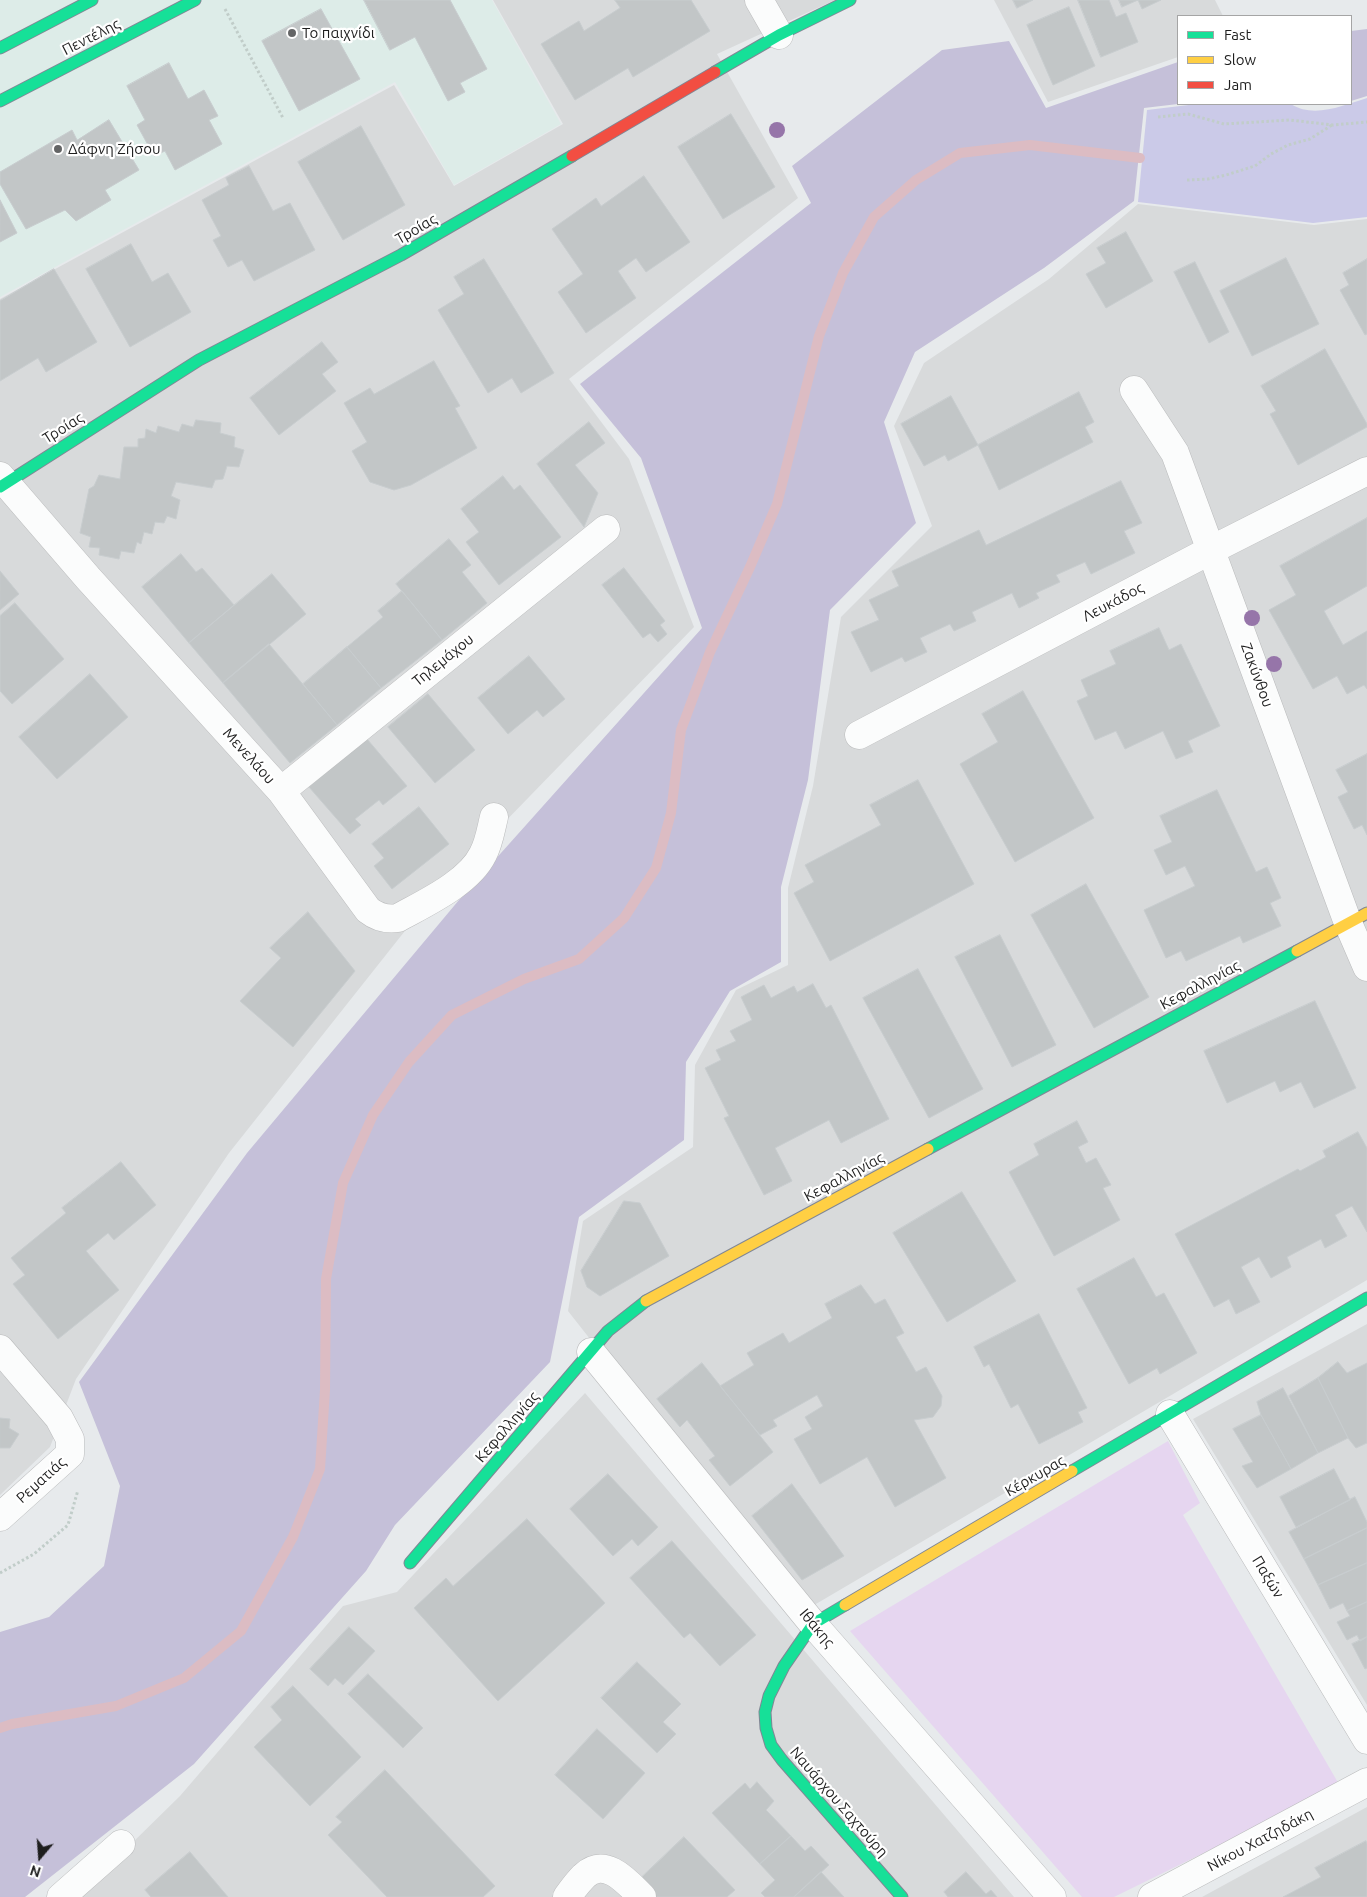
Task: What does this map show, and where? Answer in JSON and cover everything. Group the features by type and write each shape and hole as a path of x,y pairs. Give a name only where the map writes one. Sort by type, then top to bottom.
{"street":[{"path":"0,48 92,0"},
{"name":"Πεντέλης","path":"0,101 195,0"},
{"path":"759,0 779,35"},
{"name":"Τροίας","path":"2,482 199,360 401,255 779,35 850,0"},
{"name":"Ζακύνθου","path":"1134,390 1175,453 1211,550 1358,918 1367,967"},
{"name":"Λευκάδος","path":"859,735 1211,550 1367,471"},
{"name":"Μενελάου","path":"2,482 281,791 368,910 375,915 390,920 398,918 452,887 475,867 482,856 494,817"},
{"name":"Τηλεμάχου","path":"281,791 606,529"},
{"name":"Κεφαλληνίας","path":"410,1563 608,1331 644,1302 1358,918"},
{"name":"Κέρκυρας","path":"765,1721 765,1705 770,1689 812,1624 1367,1298"},
{"path":"0,1349 59,1418 70,1446"},
{"name":"Ιθάκης","path":"591,1352 812,1624 1052,1897"},
{"name":"Παξών","path":"1170,1414 1367,1740"},
{"name":"Ρεματιάς","path":"0,1517 70,1446"},
{"name":"Ναυάρχου Σαχτούρη","path":"765,1721 771,1745 782,1760 902,1897"},
{"name":"Νίκου Χατζηδάκη","path":"1152,1897 1367,1782"},
{"path":"60,1897 121,1844"},
{"path":"567,1897 584,1876 599,1868 608,1868 621,1876 642,1897"}],"path":[{"path":"225,8 283,118"},
{"path":"1158,117 1188,114 1224,124 1290,120 1333,125 1367,122"},
{"path":"1187,180 1217,177 1255,166 1270,154 1288,145 1310,139 1333,125"},
{"path":"0,1573 34,1554 68,1525 78,1494 79,1475 70,1446"}],"shaded area":[{"path":"0,0 492,0 561,124 454,185 395,82 0,297"},
{"path":"493,0 835,0 717,54 798,198 569,379 629,459 694,627 431,898 229,1153 76,1379 50,1447 0,1495 0,299 394,85 454,186 563,124"},
{"path":"994,0 1215,0 1222,15 1177,15 1177,57 1048,102"},
{"path":"1367,29 1367,96 1352,101 1352,31"},
{"path":"1009,41 1046,108 1177,62 1177,104 1144,108 1134,201 1044,268 915,352 884,422 916,523 830,610 808,780 781,887 781,962 730,991 686,1062 684,1140 579,1217 550,1362 395,1525 366,1571 194,1764 25,1897 0,1897 0,1632 49,1617 104,1566 120,1486 79,1382 247,1153 459,900 702,628 641,458 580,384 811,203 792,166 942,50"},
{"path":"1367,98 1367,217 1313,223 1138,202 1147,110 1189,105 1293,105 1319,111 1352,105 1352,103"},
{"path":"1138,204 1314,225 1367,219 1367,1280 804,1611 568,1311 583,1221 693,1147 695,1065 736,990 788,965 788,888 813,786 841,617 932,526 894,426 924,363 1049,279"},
{"path":"1367,1324 1367,1705 1193,1419"},
{"path":"585,1393 1014,1897 77,1897 180,1796 343,1606 397,1592"},
{"path":"1168,1441 1200,1503 1183,1515 1340,1786 1114,1897 1082,1897 850,1631"},
{"path":"1367,1807 1367,1897 1202,1897"}],"building":[{"path":"364,0 450,0 487,69 460,83 465,92 448,101 415,37 390,50"},
{"path":"615,0 691,0 710,31 633,77 628,68 575,100 541,44 579,21 584,31 620,8"},
{"path":"1013,0 1033,0 1017,8"},
{"path":"1078,0 1109,0 1116,17 1126,13 1138,42 1101,57"},
{"path":"1119,0 1138,0 1122,7"},
{"path":"1138,0 1161,0 1142,9"},
{"path":"1069,7 1095,66 1053,85 1027,25"},
{"path":"321,9 360,79 299,111 262,41"},
{"path":"169,63 188,99 204,90 218,116 209,120 222,144 175,170 165,151 154,156 137,125 145,120 127,86"},
{"path":"731,114 775,187 723,219 678,147"},
{"path":"109,120 139,170 105,190 111,200 76,221 65,210 26,229 0,184 0,172 72,130 77,140"},
{"path":"361,126 405,205 343,240 298,162"},
{"path":"249,166 273,211 290,203 315,250 254,281 242,260 228,267 213,240 221,236 202,200 229,185 226,178"},
{"path":"644,176 690,242 646,272 636,258 618,271 636,298 586,333 558,292 583,274 552,229 596,198 601,206"},
{"path":"0,200 17,233 0,242"},
{"path":"1126,232 1153,281 1106,308 1086,274 1106,263 1097,248"},
{"path":"131,244 152,282 168,273 191,312 130,347 86,269"},
{"path":"1286,258 1319,324 1252,356 1220,291"},
{"path":"484,259 554,373 521,393 512,378 488,393 438,310 464,294 454,277"},
{"path":"1367,259 1367,334 1365,335 1340,290 1349,285 1343,273"},
{"path":"1195,262 1229,332 1209,343 1174,272"},
{"path":"54,269 97,342 46,372 38,358 0,381 0,301"},
{"path":"322,342 338,362 322,374 336,391 279,435 250,398"},
{"path":"1325,349 1367,427 1298,465 1270,414 1276,411 1261,386"},
{"path":"434,361 460,406 455,408 477,448 411,485 394,490 370,482 352,451 367,442 344,403 370,388 374,394"},
{"path":"1079,392 1094,422 1085,427 1093,442 999,490 978,445"},
{"path":"951,396 978,445 948,461 945,455 924,466 901,424"},
{"path":"196,420 221,423 220,433 235,437 234,447 244,450 239,467 227,466 223,479 215,480 212,488 176,482 171,496 180,500 176,519 167,516 164,523 155,522 152,534 144,532 141,544 137,542 134,553 121,551 119,559 99,555 100,548 89,547 91,537 80,533 89,489 94,486 99,475 120,479 124,447 138,447 138,439 145,438 146,429 156,433 158,426 179,432 182,424 193,427"},
{"path":"589,422 605,443 575,465 598,493 584,527 537,464"},
{"path":"503,476 514,490 520,485 561,537 499,585 466,542 479,532 461,509"},
{"path":"1121,481 1142,523 1124,531 1135,553 1091,574 1085,562 1056,575 1060,582 1036,593 1039,598 1019,608 1012,593 972,612 976,621 954,631 950,624 920,638 927,652 905,662 902,657 871,672 851,632 879,620 869,600 899,586 892,571 979,530 986,545"},
{"path":"1367,518 1367,586 1324,611 1343,645 1367,631 1367,689 1364,685 1347,694 1337,676 1313,689 1269,610 1296,595 1280,566"},
{"path":"449,539 471,565 462,572 487,603 442,640 396,584"},
{"path":"181,554 196,572 202,568 234,605 189,643 142,587"},
{"path":"624,568 665,621 660,625 667,634 658,642 650,633 643,638 602,585"},
{"path":"0,571 19,594 0,610"},
{"path":"272,574 306,614 223,683 189,643"},
{"path":"402,591 442,640 381,688 347,647 383,617 378,611"},
{"path":"15,603 64,659 12,704 0,691 0,616"},
{"path":"1159,628 1169,650 1181,644 1220,726 1188,741 1193,752 1176,759 1163,731 1125,749 1116,731 1095,740 1077,701 1088,696 1081,680 1116,664 1110,651"},
{"path":"269,644 337,725 290,763 223,683"},
{"path":"347,647 381,688 337,725 303,684"},
{"path":"529,656 565,699 543,717 537,710 508,734 478,698"},
{"path":"90,674 128,717 57,779 19,737"},
{"path":"1023,691 1094,818 1015,862 960,764 998,742 982,714"},
{"path":"428,694 475,750 435,783 388,727"},
{"path":"367,739 407,786 383,805 379,800 355,819 361,825 350,834 309,787"},
{"path":"1367,754 1367,835 1362,825 1354,829 1338,797 1348,792 1336,770"},
{"path":"918,780 974,884 830,961 794,893 814,882 805,865 881,825 870,805"},
{"path":"1217,790 1256,872 1267,867 1281,898 1270,903 1281,926 1243,943 1240,936 1186,961 1181,951 1166,958 1144,910 1195,886 1185,866 1166,875 1154,850 1172,842 1160,816"},
{"path":"419,807 449,844 392,889 374,866 384,858 372,844"},
{"path":"1086,884 1149,997 1094,1028 1031,915"},
{"path":"308,912 355,971 293,1047 240,1001 281,958 270,948"},
{"path":"1000,935 1056,1045 1012,1067 955,957"},
{"path":"918,969 983,1089 929,1118 863,998"},
{"path":"813,984 826,1008 831,1005 889,1119 841,1143 829,1120 775,1148 792,1181 764,1195 724,1118 729,1116 705,1068 721,1060 716,1050 736,1041 730,1031 752,1020 741,997 764,985 771,998 794,986 797,992"},
{"path":"1315,1001 1356,1088 1314,1108 1301,1082 1280,1092 1275,1081 1227,1103 1204,1051"},
{"path":"1077,1121 1088,1142 1078,1147 1086,1163 1096,1158 1111,1185 1103,1188 1120,1220 1054,1256 1009,1172 1039,1155 1034,1144"},
{"path":"1358,1132 1367,1148 1367,1232 1352,1206 1335,1215 1347,1236 1325,1248 1321,1239 1287,1257 1291,1267 1271,1278 1259,1257 1241,1267 1260,1302 1236,1314 1229,1299 1214,1307 1175,1234 1298,1169 1300,1171 1326,1157 1323,1151"},
{"path":"121,1162 156,1205 114,1240 108,1233 86,1251 119,1290 58,1339 13,1284 25,1275 11,1258 66,1213 62,1208"},
{"path":"962,1192 1016,1281 947,1322 893,1233"},
{"path":"624,1201 640,1203 669,1256 600,1296 587,1287 581,1271"},
{"path":"1134,1258 1156,1297 1164,1293 1197,1353 1160,1374 1157,1368 1129,1384 1077,1289"},
{"path":"861,1285 875,1304 885,1299 904,1333 896,1337 916,1372 926,1367 942,1396 941,1406 933,1417 914,1420 946,1478 895,1507 867,1457 820,1484 794,1439 812,1429 805,1417 823,1406 817,1395 773,1420 777,1426 760,1435 720,1386 754,1365 747,1353 783,1333 789,1343 832,1318 825,1304"},
{"path":"1039,1314 1087,1408 1078,1412 1083,1422 1039,1444 1018,1404 1011,1408 989,1364 984,1367 974,1347"},
{"path":"1338,1362 1347,1373 1367,1363 1367,1443 1356,1448 1348,1438 1318,1378"},
{"path":"702,1363 773,1452 730,1486 709,1460 715,1456 687,1420 680,1427 657,1399"},
{"path":"1318,1378 1348,1438 1318,1453 1289,1396"},
{"path":"1283,1388 1318,1453 1291,1469 1261,1415 1257,1402"},
{"path":"1261,1415 1291,1469 1257,1488 1242,1466 1253,1462 1233,1429"},
{"path":"0,1418 10,1419 9,1428 19,1434 10,1448 0,1448"},
{"path":"1334,1469 1350,1500 1296,1527 1280,1497"},
{"path":"608,1474 658,1527 638,1546 632,1539 613,1556 570,1509"},
{"path":"792,1484 844,1556 802,1580 752,1516"},
{"path":"1355,1497 1367,1522 1367,1528 1304,1559 1289,1532"},
{"path":"527,1519 605,1603 498,1701 414,1608 446,1578 453,1586"},
{"path":"1367,1528 1367,1563 1318,1585 1304,1559"},
{"path":"672,1541 756,1635 720,1666 690,1633 684,1638 630,1578"},
{"path":"1367,1563 1367,1602 1347,1611 1343,1603 1330,1609 1318,1585"},
{"path":"1367,1602 1367,1637 1360,1641 1357,1635 1347,1640 1337,1622 1350,1616 1347,1611"},
{"path":"349,1627 375,1651 343,1685 335,1678 328,1686 310,1669"},
{"path":"1367,1637 1367,1668 1365,1669 1352,1644"},
{"path":"637,1662 681,1704 663,1722 676,1734 657,1753 601,1698"},
{"path":"368,1674 423,1728 403,1748 348,1694"},
{"path":"293,1686 361,1757 310,1806 254,1747 282,1720 271,1707"},
{"path":"597,1729 645,1773 603,1819 555,1775"},
{"path":"385,1770 495,1886 483,1897 387,1897 328,1835 342,1822 336,1817"},
{"path":"757,1782 774,1801 766,1810 791,1836 760,1864 712,1813 745,1783 750,1789"},
{"path":"791,1836 805,1851 811,1846 829,1865 794,1897 765,1897 761,1893 775,1880 760,1864"},
{"path":"684,1837 735,1890 727,1897 656,1897 639,1880"},
{"path":"1366,1841 1367,1897 1283,1897 1321,1877 1315,1868"},
{"path":"190,1852 228,1897 151,1897 145,1890"},
{"path":"821,1872 844,1897 794,1897"},
{"path":"966,1872 986,1894 991,1890 997,1897 948,1897 944,1892"}],"waterway":[{"path":"0,1728 12,1724 116,1706 184,1678 241,1631 293,1537 320,1469 325,1390 326,1279 343,1183 373,1115 409,1062 452,1015 524,979 579,959 624,918 656,868 671,813 681,730 710,652 777,504 819,336 843,273 874,217 916,180 960,153 1030,145 1140,158"}],"traffic: fast":[{"path":"0,48 92,0"},
{"path":"0,101 195,0"},
{"path":"715,72 779,35 850,0"},
{"path":"0,487 199,360 401,255 572,156"},
{"path":"928,1149 1297,951"},
{"path":"1072,1471 1367,1298"},
{"path":"410,1563 608,1331 646,1301"},
{"path":"845,1605 813,1624 784,1666 769,1696 765,1712 766,1728 771,1745 782,1760 902,1897"}],"traffic: slow":[{"path":"1297,951 1367,913"},
{"path":"646,1301 928,1149"},
{"path":"845,1605 1072,1471"}],"traffic: jam":[{"path":"572,156 715,72"}],"place":[{"name":"Το παιχνίδι","path":"292,33"},
{"name":"Δάφνη Ζήσου","path":"58,149"}]}
